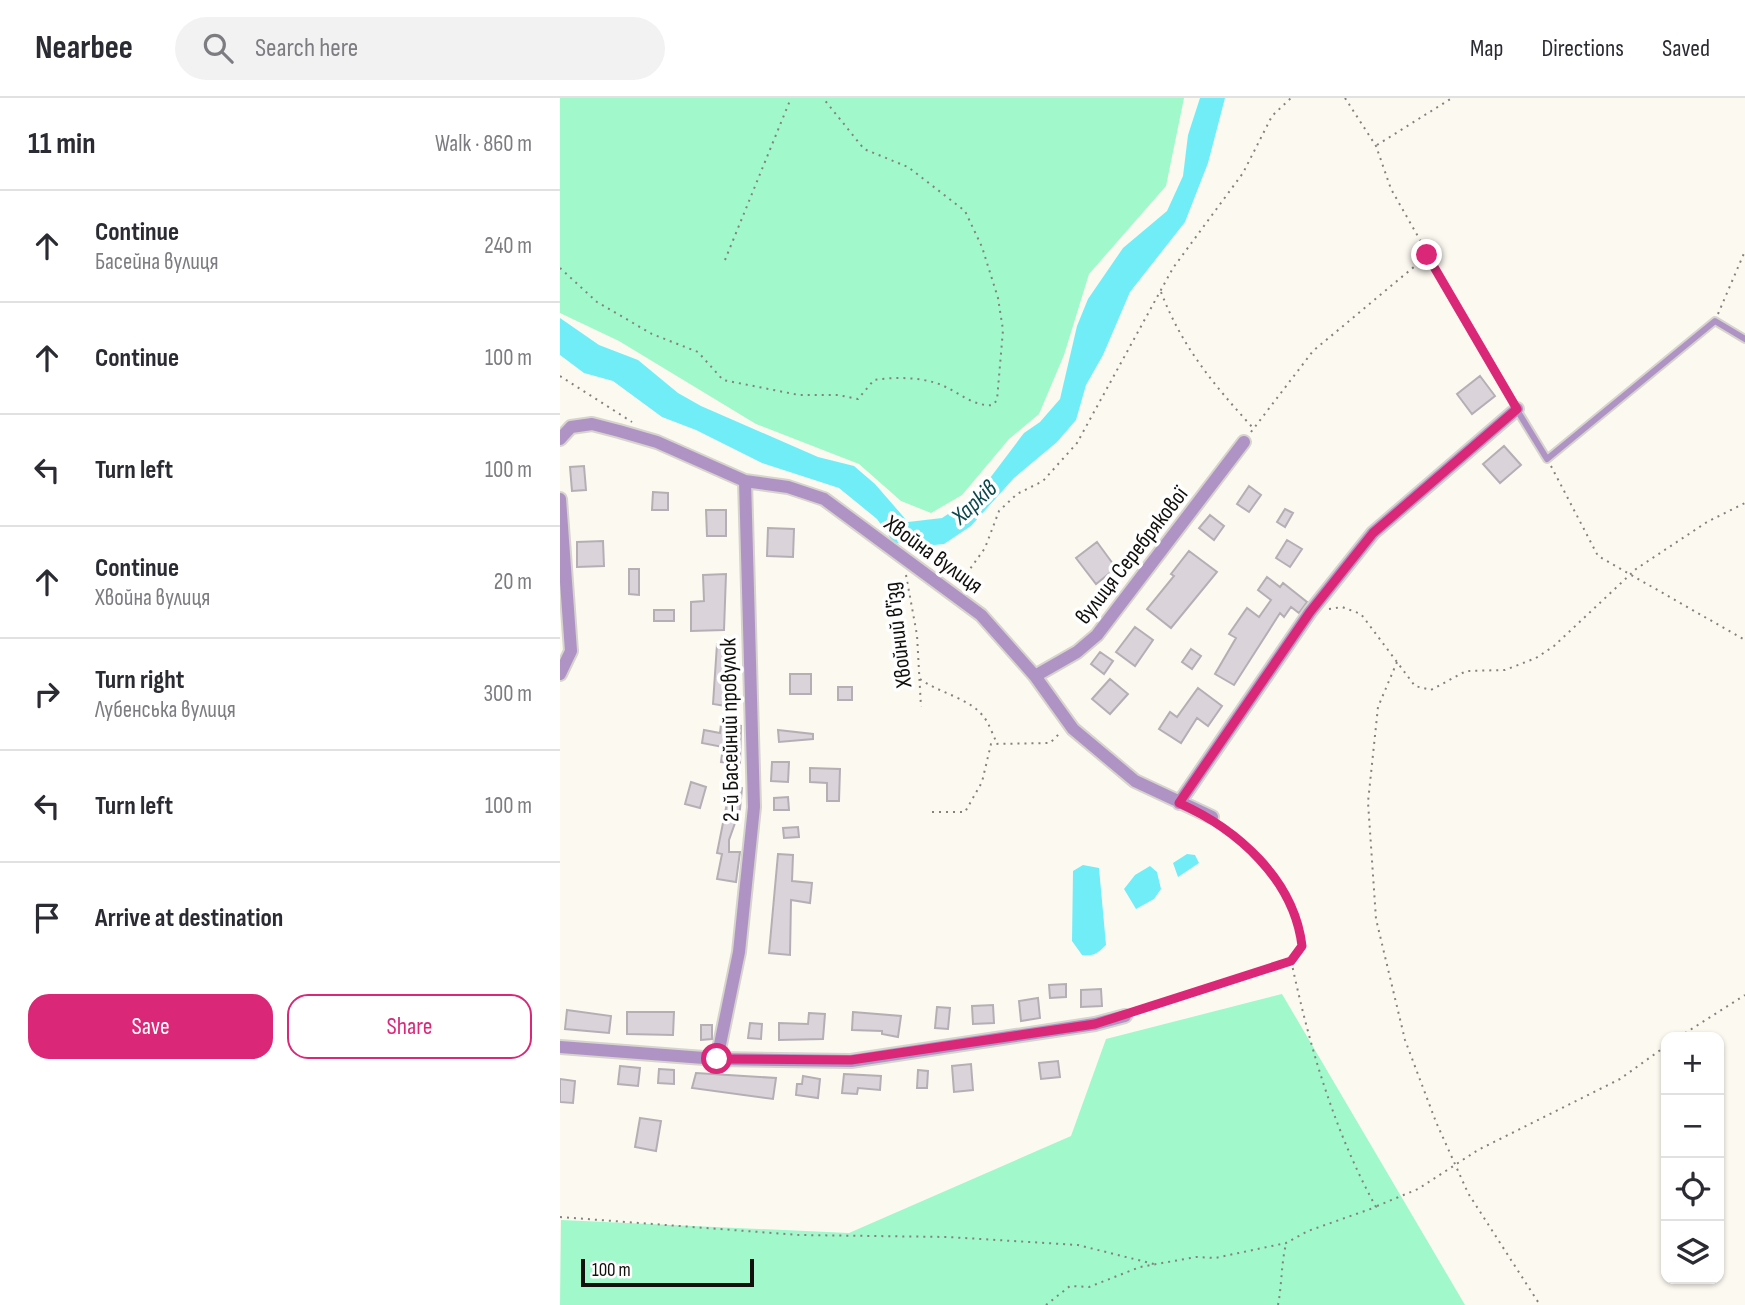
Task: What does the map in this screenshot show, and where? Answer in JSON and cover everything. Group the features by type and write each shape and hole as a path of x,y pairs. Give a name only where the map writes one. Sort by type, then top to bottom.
{"street":[{"path":"1179,803 1310,612 1373,533 1517,409"},
{"name":"Хвойна вулиця","path":"560,439 571,427 592,424 657,442 746,481 788,487 824,499 903,560 946,587 981,615 1035,676 1073,729 1135,781 1212,817"},
{"name":"вулиця Серебрякової","path":"1035,676 1077,652 1097,635 1244,442"},
{"name":"2-й Басейний провулок","path":"717,1059 739,952 754,807 746,481"},
{"path":"560,499 570,651 560,674"},
{"path":"560,1047 717,1059 851,1060 1095,1024 1125,1016"}],"lane":[{"path":"1517,409 1548,459 1715,321 1745,339"}],"path":[{"path":"725,260 791,98"},
{"path":"560,268 597,302 652,334 698,352 723,380 799,395 838,395 858,399 874,380 894,377 936,383 984,406 993,405 997,400 1003,353 1002,319 982,247 965,211 908,167 864,149 823,98"},
{"path":"946,587 970,569 985,548 999,511 1017,494 1043,481 1077,443 1173,268 1243,173 1272,116 1291,98"},
{"path":"1345,98 1376,146 1391,188 1427,255 1517,409"},
{"path":"1376,146 1452,98"},
{"path":"1715,321 1745,251"},
{"path":"1161,291 1170,316 1204,374 1253,429 1313,351 1427,255"},
{"path":"560,376 640,428"},
{"path":"1548,459 1598,556 1745,639"},
{"path":"1310,612 1342,607 1361,614 1415,686 1431,690 1466,671 1505,670 1536,658 1554,646 1631,573 1707,522 1745,503"},
{"name":"Хвойний в'їзд","path":"903,560 917,635 920,707"},
{"path":"1397,662 1378,706 1368,803 1376,919 1405,1040 1436,1122 1468,1194 1540,1305"},
{"path":"919,678 933,688 974,707 985,718 997,743"},
{"path":"932,813 965,812 982,782 990,744 1050,743 1059,737 1065,718"},
{"path":"1125,1016 1291,961 1302,946 1300,927 1277,882 1249,846 1212,817"},
{"path":"1291,961 1307,1038 1359,1177 1376,1207"},
{"path":"1687,1032 1745,995"},
{"path":"1046,1305 1070,1286 1089,1287 1155,1265 1196,1257 1215,1258 1286,1243 1308,1231 1376,1207 1418,1189 1456,1163 1620,1079 1661,1050"},
{"path":"560,1217 799,1235 948,1237 1078,1245 1155,1265"},
{"path":"1278,1305 1282,1286 1280,1269 1286,1243"}],"green space":[{"path":"560,98 1184,98 1166,186 1089,274 1064,355 1039,414 1009,439 962,495 931,513 901,501 859,464 756,424 619,341 560,313"},
{"path":"1282,994 1465,1305 560,1305 561,1220 849,1233 1071,1136 1106,1039"}],"water":[{"name":"Харків","path":"1200,98 1225,98 1208,163 1185,222 1130,292 1103,355 1086,385 1076,420 1057,442 1014,478 971,526 944,544 914,547 893,542 877,519 839,488 762,463 696,430 662,417 613,381 584,373 560,355 560,318 599,345 638,360 678,393 701,406 818,457 854,466 875,484 908,522 942,518 966,502 987,482 1024,433 1040,422 1060,399 1077,326 1088,299 1123,248 1167,211 1183,176 1188,135"},
{"path":"1187,854 1195,855 1199,863 1178,877 1173,863"},
{"path":"1083,865 1099,868 1106,945 1092,955 1082,955 1072,941 1073,871"},
{"path":"1150,866 1157,872 1161,889 1154,899 1136,909 1124,889 1135,875"}],"building":[{"path":"1480,376 1495,396 1472,414 1457,394"},
{"path":"1504,446 1521,465 1500,483 1483,464"},
{"path":"584,466 586,490 572,491 570,467"},
{"path":"1249,486 1261,495 1249,512 1237,504"},
{"path":"653,492 668,493 668,510 652,510"},
{"path":"1285,509 1293,513 1285,527 1277,522"},
{"path":"706,510 726,510 726,536 707,536"},
{"path":"1210,515 1224,526 1214,540 1199,528"},
{"path":"768,528 794,529 793,557 767,556"},
{"path":"1287,540 1302,549 1290,567 1276,558"},
{"path":"603,541 604,566 577,567 577,542"},
{"path":"1097,542 1116,568 1096,584 1076,558"},
{"path":"1189,551 1217,572 1171,628 1147,609 1174,576 1171,574"},
{"path":"629,569 639,569 639,595 629,594"},
{"path":"726,574 724,630 691,631 691,602 704,601 703,575"},
{"path":"1267,577 1280,587 1283,583 1307,602 1299,613 1291,607 1284,617 1280,613 1234,685 1215,674 1236,638 1229,634 1247,608 1259,617 1271,600 1258,590"},
{"path":"654,610 674,610 674,621 654,621"},
{"path":"1135,627 1153,640 1135,666 1116,652"},
{"path":"717,644 732,645 730,673 735,673 732,707 713,704"},
{"path":"1191,649 1201,656 1192,669 1182,662"},
{"path":"1100,652 1113,661 1104,674 1091,664"},
{"path":"790,674 811,674 811,694 790,694"},
{"path":"1110,679 1128,694 1110,714 1092,699"},
{"path":"838,687 852,687 852,700 838,700"},
{"path":"1198,688 1222,706 1208,726 1197,718 1181,743 1159,729 1170,712 1177,717"},
{"path":"721,724 741,726 740,764 721,762 723,747 702,743 704,730 720,733"},
{"path":"778,730 813,734 813,739 779,742"},
{"path":"772,762 789,762 788,782 771,781"},
{"path":"810,768 840,769 839,801 827,801 827,783 810,782"},
{"path":"691,782 706,787 700,808 685,804"},
{"path":"727,786 742,788 740,809 729,840 729,852 740,852 736,882 717,879 722,854 717,853 727,803 724,803"},
{"path":"788,797 789,810 774,810 774,798"},
{"path":"798,827 799,837 784,838 783,828"},
{"path":"778,854 793,855 792,881 812,883 810,903 791,900 790,955 769,953"},
{"path":"1066,984 1066,997 1050,998 1049,985"},
{"path":"1101,989 1102,1006 1081,1007 1081,990"},
{"path":"1038,998 1040,1018 1021,1021 1019,1001"},
{"path":"993,1005 994,1023 973,1024 972,1006"},
{"path":"937,1007 950,1008 948,1029 935,1028"},
{"path":"567,1010 611,1016 609,1033 565,1029"},
{"path":"627,1012 674,1012 673,1035 627,1034"},
{"path":"853,1012 901,1016 898,1037 882,1034 882,1031 852,1030"},
{"path":"809,1013 825,1014 823,1039 779,1040 779,1023 808,1024"},
{"path":"750,1023 762,1024 761,1039 748,1038"},
{"path":"701,1025 712,1025 712,1039 701,1040"},
{"path":"1058,1061 1060,1077 1041,1079 1039,1063"},
{"path":"971,1064 973,1090 954,1092 952,1066"},
{"path":"620,1066 640,1068 638,1086 618,1084"},
{"path":"659,1069 674,1070 674,1084 658,1083"},
{"path":"918,1070 928,1071 927,1088 917,1088"},
{"path":"696,1073 776,1078 773,1099 692,1088"},
{"path":"844,1074 881,1076 880,1090 858,1088 857,1094 842,1093"},
{"path":"803,1076 820,1079 818,1098 796,1095 797,1084 802,1084"},
{"path":"560,1079 575,1081 573,1103 560,1102"},
{"path":"640,1118 661,1121 656,1151 635,1147"}],"route":[{"path":"717,1059 851,1060 1095,1024 1291,961 1302,946 1300,927 1277,882 1249,846 1212,817 1179,803 1310,612 1373,533 1410,498 1517,409 1427,255"}]}
